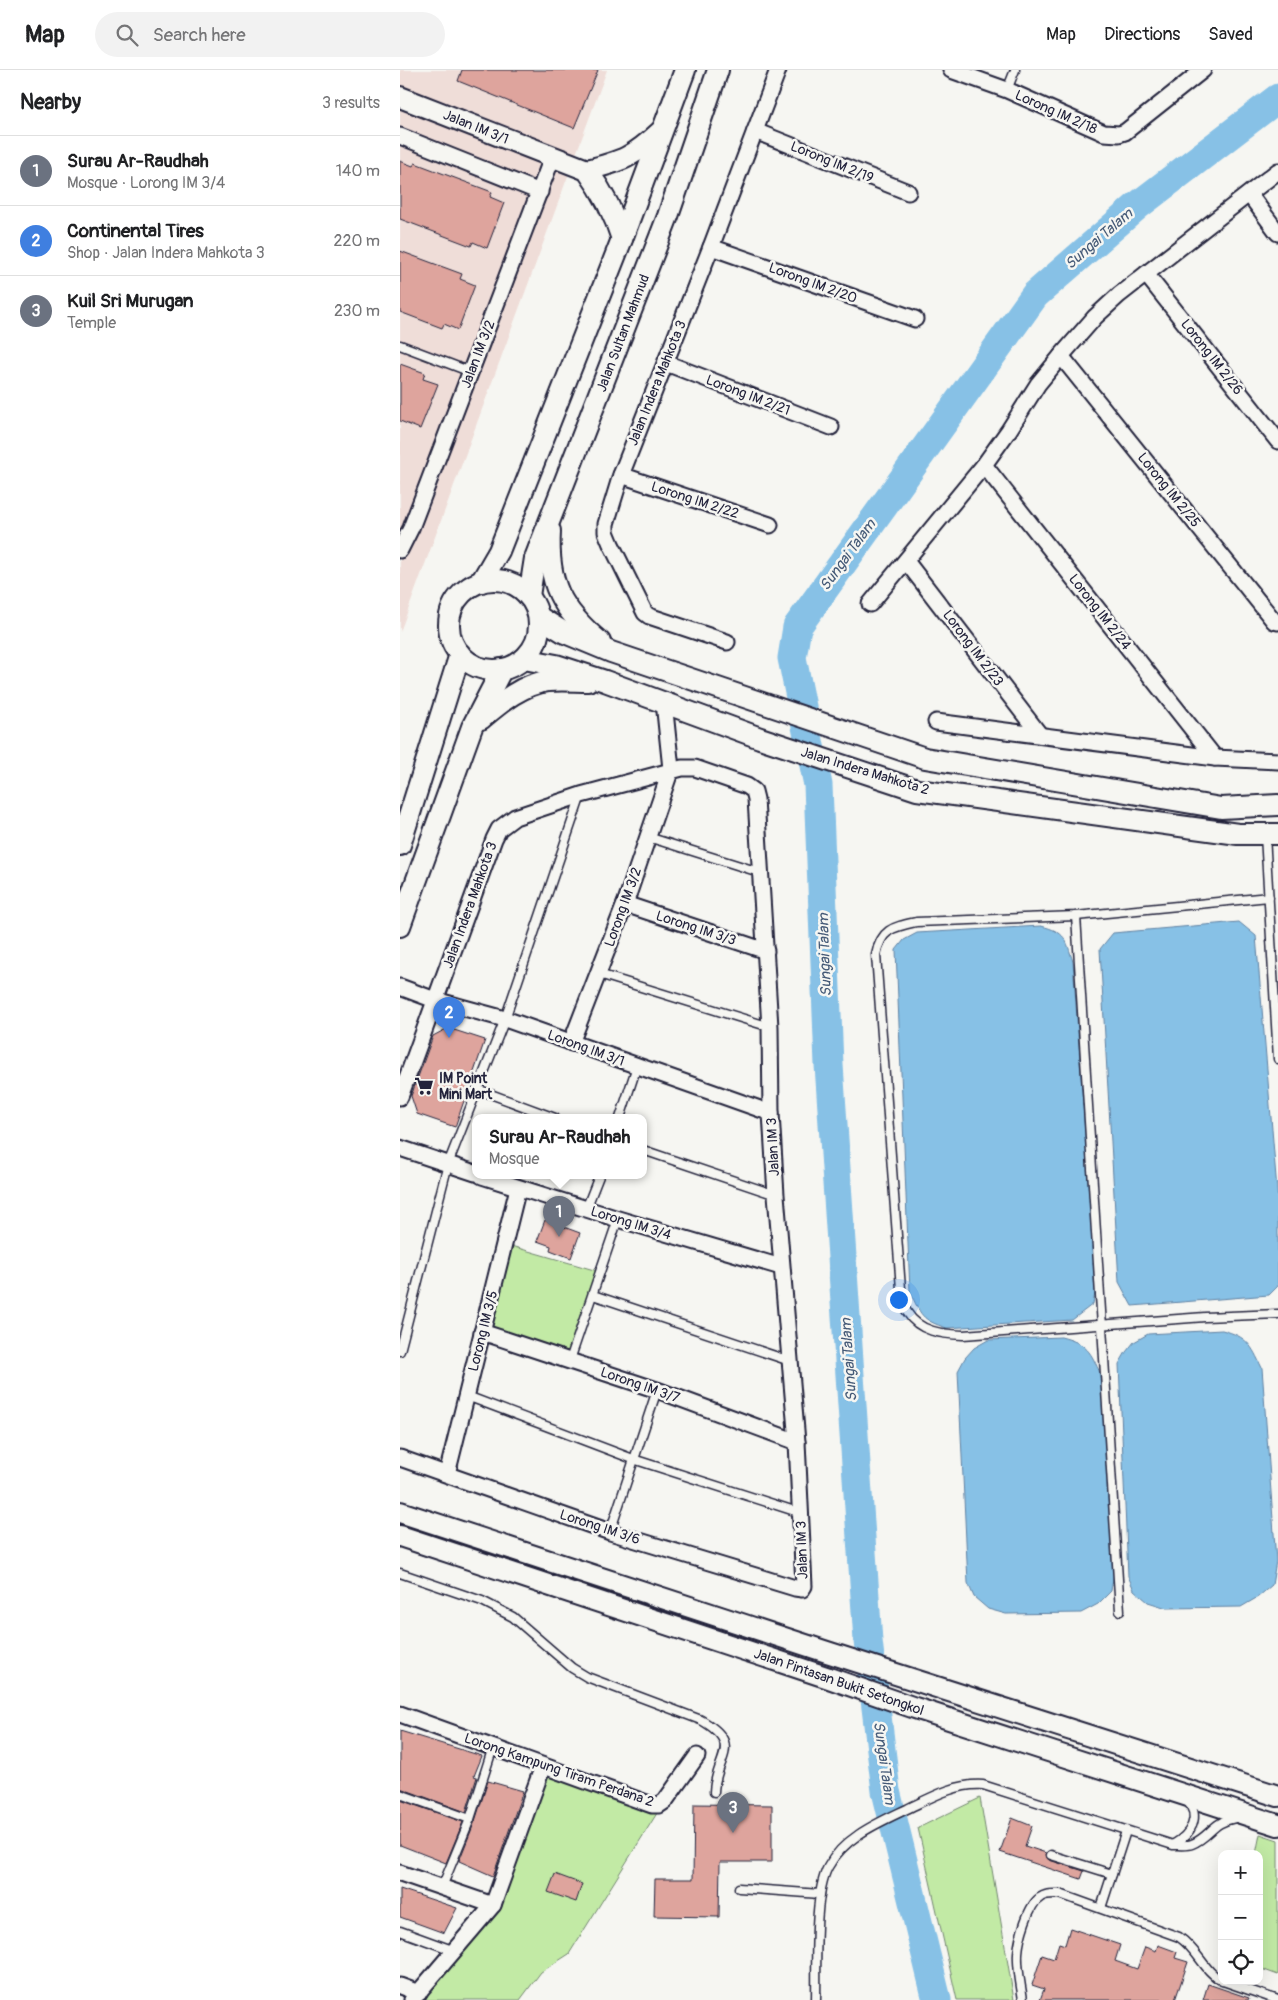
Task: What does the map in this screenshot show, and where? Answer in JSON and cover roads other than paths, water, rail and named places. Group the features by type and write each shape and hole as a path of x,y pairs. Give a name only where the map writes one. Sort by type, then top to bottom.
{"main road":[{"path":"481,582 499,550 622,239 685,70"},
{"name":"Jalan Sultan Mahmud","path":"529,596 535,558 668,216 718,70"},
{"name":"Jalan IM 3/1","path":"400,97 552,158 587,170"},
{"path":"622,239 613,212 600,187 587,170 618,162 635,154 663,129"},
{"path":"551,520 549,548 552,579 566,607 588,632 611,652"},
{"path":"494,580 507,582 519,587 529,596 539,617 539,632 533,647 524,659 502,669 487,669 472,664 460,654 452,641 449,627 451,612 457,599 468,588 481,582 494,580"},
{"path":"539,617 565,633 611,652 925,758 1221,808 1278,805"},
{"path":"400,844 460,654"},
{"name":"Jalan Indera Mahkota 2","path":"524,659 556,665 605,681 760,738 917,790 1238,834 1271,834"},
{"path":"400,926 472,727 502,669"},
{"path":"472,727 496,706 517,692 547,681 605,681"},
{"name":"Jalan Pintasan Bukit Setongkol","path":"400,1512 827,1652 1278,1796"},
{"name":"Jalan Pintasan Bukit Setongkol","path":"400,1536 915,1708 1277,1825"}],"street":[{"name":"Jalan Indera Mahkota 3","path":"727,642 645,613 606,532 606,524 620,475 666,363 778,70"},
{"name":"Lorong IM 2/18","path":"951,70 1007,90 1104,133 1119,134 1203,70"},
{"name":"Lorong IM 2/19","path":"755,131 908,192"},
{"path":"400,136 540,192"},
{"name":"Jalan IM 3/2","path":"400,550 411,528 552,158"},
{"path":"870,604 984,465 1010,430 1038,384 1095,317 1119,295 1278,171"},
{"path":"1249,194 1278,233"},
{"name":"Lorong IM 2/20","path":"711,247 915,319"},
{"name":"Lorong IM 2/26","path":"1146,274 1278,441"},
{"name":"Lorong IM 2/25","path":"1060,356 1274,621 1278,622"},
{"name":"Lorong IM 2/21","path":"666,363 831,427"},
{"name":"Lorong IM 2/24","path":"984,465 1215,758"},
{"name":"Lorong IM 2/22","path":"620,475 770,525"},
{"name":"Lorong IM 2/23","path":"906,560 1040,735"},
{"path":"664,702 671,769"},
{"path":"936,722 1215,758 1278,761"},
{"name":"Jalan IM 3","path":"671,769 695,768 747,786 754,791 756,799 770,1027 771,1112 776,1195 797,1442 805,1583 802,1589"},
{"name":"Jalan Indera Mahkota 3","path":"400,1097 499,829 515,817 581,795 671,769"},
{"name":"Lorong IM 3/2","path":"571,1043 625,904 671,769"},
{"name":"Lorong IM 3/3","path":"625,904 766,951"},
{"name":"Lorong IM 3/1","path":"400,987 435,1000 505,1019 771,1112"},
{"path":"400,1148 472,1172"},
{"name":"Lorong IM 3/4","path":"491,1179 781,1267"},
{"name":"Lorong IM 3/5","path":"447,1474 518,1188"},
{"name":"Lorong IM 3/7","path":"482,1332 657,1390 797,1442"},
{"name":"Lorong IM 3/6","path":"400,1458 610,1532 802,1589"},
{"name":"Lorong Kampung Tiram Perdana 2","path":"400,1714 652,1805 659,1805 665,1801 697,1756"},
{"path":"400,1986 416,1996 493,1905 543,1766"},
{"path":"400,1873 493,1905"}],"lane":[{"path":"1007,90 1015,70"},
{"path":"400,345 471,372"},
{"path":"400,1351 448,1164 505,1019 581,795"},
{"path":"1271,834 1269,898 1278,1059"},
{"path":"648,837 759,872"},
{"path":"1269,898 1076,916 916,922 890,928 879,942 876,955 901,1289 906,1311 918,1324 938,1334 963,1335 1205,1317 1278,1314"},
{"path":"1076,916 1120,1611"},
{"path":"599,974 770,1027"},
{"path":"621,1114 637,1066"},
{"path":"477,1089 544,1114"},
{"path":"647,1151 776,1195"},
{"path":"586,1209 598,1179"},
{"path":"570,1360 618,1219"},
{"path":"593,1295 790,1361"},
{"path":"610,1532 657,1390"},
{"path":"467,1396 633,1459 801,1513"},
{"path":"400,1573 482,1601 513,1617 572,1668 588,1677 701,1720 716,1728 723,1740 725,1754 714,1780 714,1792"},
{"path":"442,1887 470,1819 493,1747"},
{"path":"816,2000 820,1894 828,1867 857,1836 874,1824 954,1788 982,1784 1173,1845 1191,1844 1200,1840 1217,1824 1227,1819 1242,1816 1277,1825"},
{"path":"1173,1845 1186,1837 1192,1826 1194,1816 1191,1806 1179,1792"},
{"path":"400,1794 470,1819"},
{"path":"1101,1908 1126,1831"},
{"path":"1051,1854 1112,1874"},
{"path":"739,1888 820,1894"},
{"path":"1023,2000 1018,1952 1029,1911 1034,1902 1042,1896 1060,1894 1179,1938 1191,1945 1218,1979"},
{"path":"400,1931 456,1951"},
{"path":"1234,1985 1278,2000"}],"water":[{"path":"1239,922 1256,936 1278,1202 1278,1286 1269,1295 1132,1306 1119,1282 1100,949 1113,933"},
{"path":"1041,926 1056,931 1064,938 1073,962 1096,1288 1093,1304 1072,1320 947,1328 923,1316 910,1292 896,950 904,940 917,933"},
{"path":"1222,1330 1238,1336 1248,1343 1262,1368 1276,1561 1272,1585 1258,1597 1241,1607 1167,1608 1148,1602 1134,1590 1128,1576 1119,1364 1134,1342 1148,1334"},
{"path":"1061,1337 1083,1346 1091,1354 1101,1375 1115,1567 1111,1591 1098,1604 1081,1613 1006,1614 988,1609 974,1597 968,1583 958,1371 965,1358 974,1348 988,1340"}],"waterway":[{"name":"Sungai Talam","path":"937,2000 886,1791 868,1641 829,1065 818,785 792,658 797,627 1035,295 1137,206 1278,98"}],"place":[{"name":"Continental Tires","path":"449,1038"},
{"name":"IM Point Mini Mart","path":"424,1086"},
{"name":"Surau Ar-Raudhah","path":"559,1237"},
{"name":"Kuil Sri Murugan","path":"733,1833"}]}
